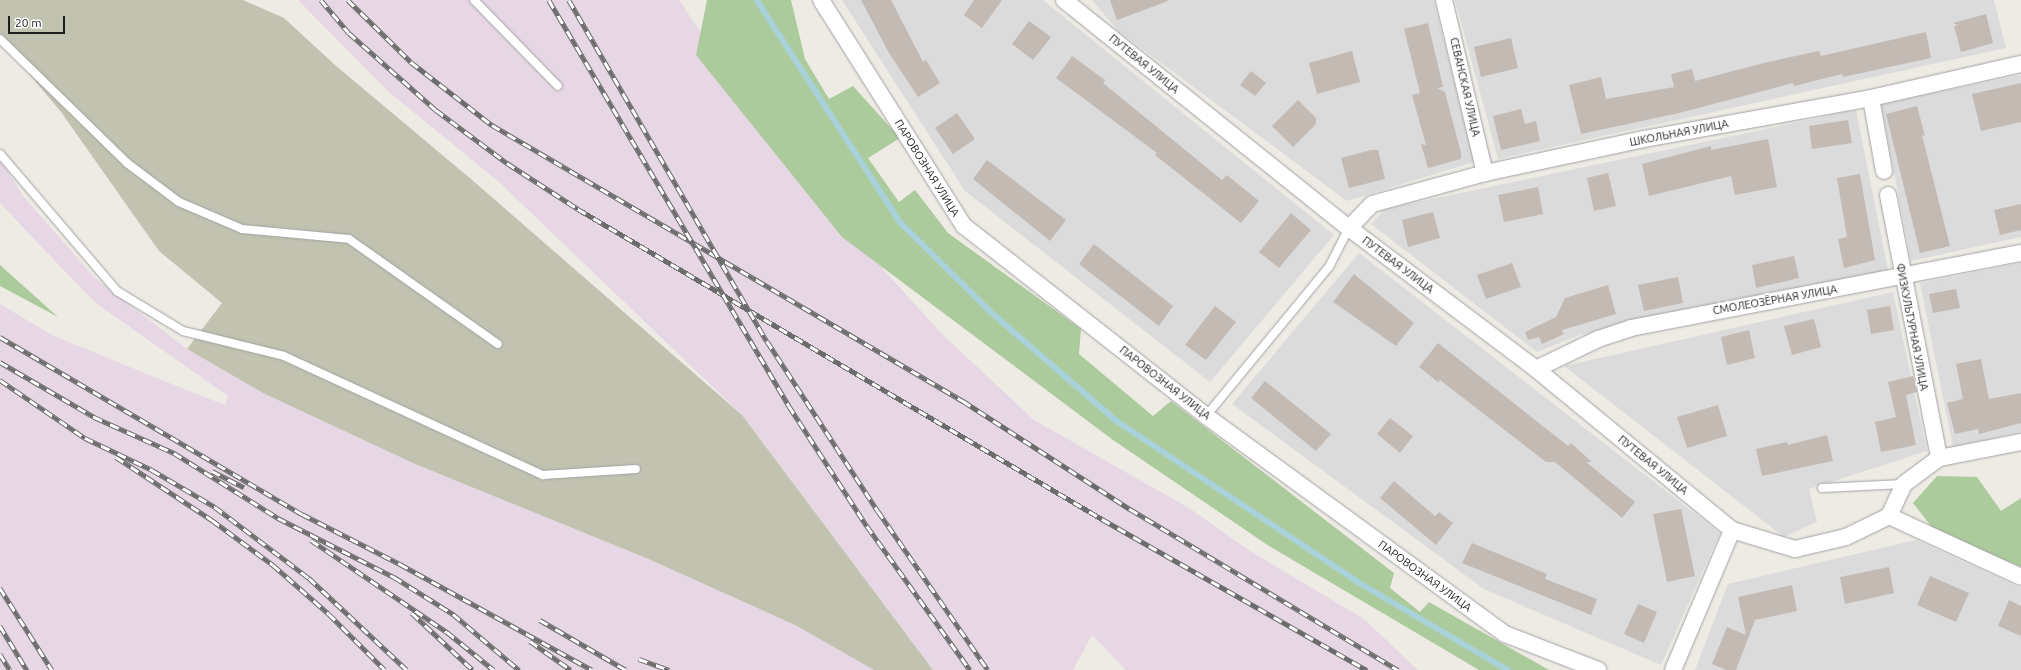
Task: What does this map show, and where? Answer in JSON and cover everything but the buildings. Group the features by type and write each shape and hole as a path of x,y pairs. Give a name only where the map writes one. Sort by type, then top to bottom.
{"street":[{"name":"ПАРОВОЗНАЯ УЛИЦА","path":"821,0 964,226 1206,416 1505,634 1598,670"},
{"name":"ПУТЕВАЯ УЛИЦА","path":"1064,0 1349,228 1536,370 1732,530"},
{"name":"СЕВАНСКАЯ УЛИЦА","path":"1444,0 1485,173"},
{"name":"ШКОЛЬНАЯ УЛИЦА","path":"1349,228 1372,204 1485,173 1644,139 1871,98 2021,64"},
{"path":"1871,98 1884,172"},
{"name":"ФИЗКУЛЬТУРНАЯ УЛИЦА","path":"1888,195 1902,278 1939,458"},
{"name":"СМОЛЕОЗЁРНАЯ УЛИЦА","path":"1536,370 1598,339 1631,328 1763,301 1902,278 2021,253"},
{"path":"1673,670 1732,530 1795,549 1846,537 1889,516 1904,484 1939,458 2021,442"},
{"path":"1889,516 2021,577"}],"lane":[{"path":"474,0 558,86"},
{"path":"0,39 127,164 179,202 242,229 349,239 498,344"},
{"path":"0,154 118,291 183,331 284,356 543,475 636,469"},
{"path":"1206,416 1329,267 1349,228"},
{"path":"1822,488 1904,484"}],"shaded area":[{"path":"0,0 243,0 284,18 335,65 478,185 742,415 933,670 874,670 795,625 646,558 415,464 263,393 187,349 222,303 159,251 61,112 0,39"},
{"path":"298,0 679,0 757,116 835,216 942,334 1034,420 1189,508 1250,551 1364,619 1418,670 1126,670 1092,635 1073,670 933,670 742,415 499,182 389,92"},
{"path":"842,0 1043,0 1334,235 1210,382 965,191"},
{"path":"1092,0 1434,0 1474,162 1347,201 1118,31"},
{"path":"1455,0 1994,0 2006,48 1498,159"},
{"path":"2021,75 2021,237 1911,261 1881,104"},
{"path":"1856,110 1888,270 1580,335 1537,352 1371,224 1384,209"},
{"path":"0,159 23,196 95,278 187,349 263,393 415,464 646,558 795,625 874,670 0,670 0,304 52,335 159,379 225,405 228,396 97,304 54,260 0,203"},
{"path":"1359,253 1720,533 1661,665 1484,589 1232,404"},
{"path":"2021,263 2021,432 1953,447 1920,283"},
{"path":"1893,292 1927,451 1809,489 1817,522 1784,537 1564,366"},
{"path":"1916,540 2021,588 2021,670 1695,670 1728,584"}],"green space":[{"path":"707,0 791,0 805,59 829,99 853,86 900,138 868,158 899,202 915,190 948,233 1081,329 1079,354 1153,416 1171,401 1394,573 1390,588 1420,612 1429,602 1549,670 1479,670 1269,546 1113,440 842,237 696,55"},
{"path":"0,265 58,317 0,286"},
{"path":"1937,476 1977,477 2001,511 2021,498 2021,567 1934,530 1913,503"}],"waterway":[{"path":"757,0 900,222 991,312 1117,421 1358,582 1508,670"}],"railway":[{"path":"321,0 349,33 436,110 507,163 578,209 1102,519 1367,670"},
{"path":"348,0 411,62 492,125 963,401 1130,509 1398,670"},
{"path":"549,0 789,406 867,526 970,670"},
{"path":"569,0 767,341 878,511 988,670"},
{"path":"0,337 302,514 400,564 592,670"},
{"path":"0,362 94,417 174,453 278,518 394,577 453,614 519,670"},
{"path":"0,380 85,438 152,470 215,507 309,578 407,670"},
{"path":"116,457 212,520 273,565 329,614 385,670"},
{"path":"212,471 244,487"},
{"path":"311,540 447,632 494,670"},
{"path":"0,588 52,670"},
{"path":"412,613 473,670"},
{"path":"540,620 626,670"},
{"path":"0,626 27,670"},
{"path":"530,641 571,670"},
{"path":"0,654 10,670"},
{"path":"639,659 669,670"}]}
